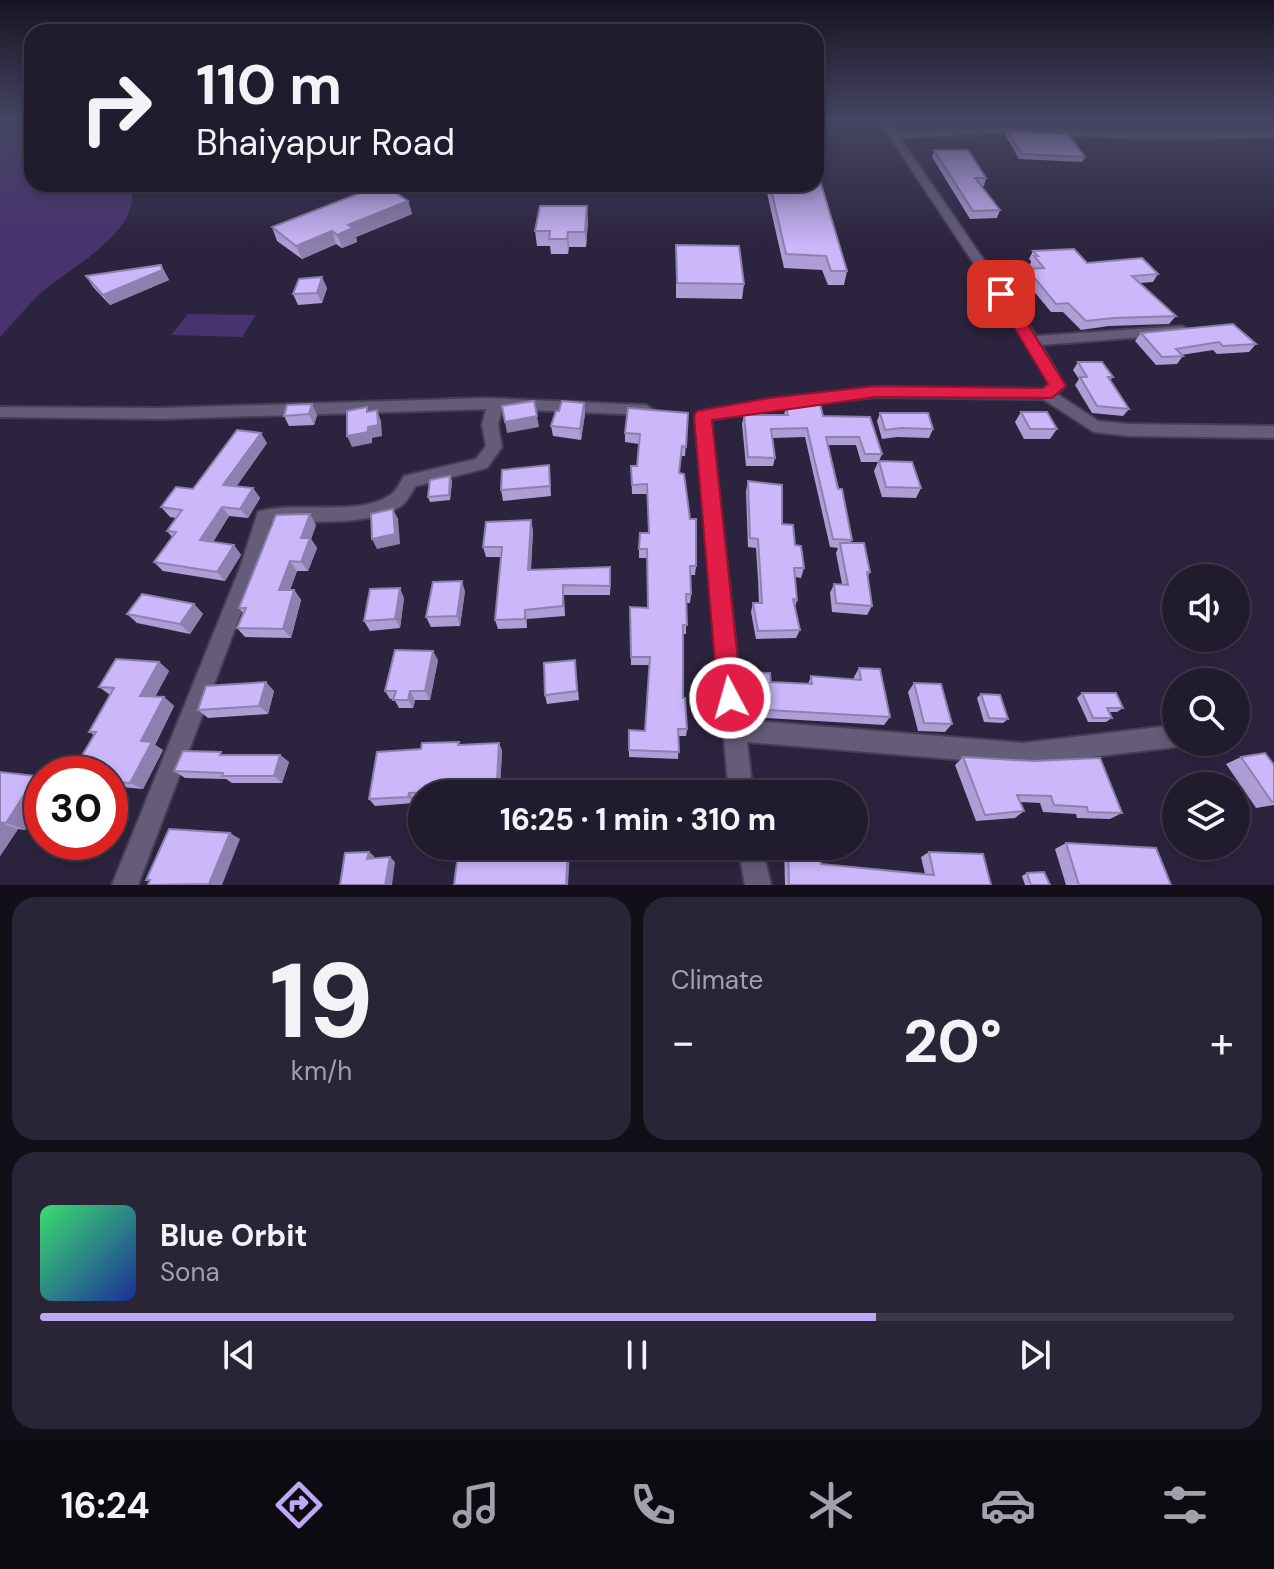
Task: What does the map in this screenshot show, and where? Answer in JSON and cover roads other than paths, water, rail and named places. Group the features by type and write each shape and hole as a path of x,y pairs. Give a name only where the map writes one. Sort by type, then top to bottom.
{"street":[{"path":"912,162 1032,341 1058,386 1046,394"},
{"path":"1032,341 1200,329"},
{"path":"0,412 160,414 348,405 557,403 703,416 769,404 876,392 1046,394 1094,426 1129,430 1274,432"},
{"path":"125,885 249,568 264,517 288,513 343,514 381,506 397,501 410,481 481,464 494,447 490,425 495,405"},
{"path":"703,416 739,780"},
{"path":"733,730 1023,754 1162,738"},
{"path":"753,860 758,885"}]}
